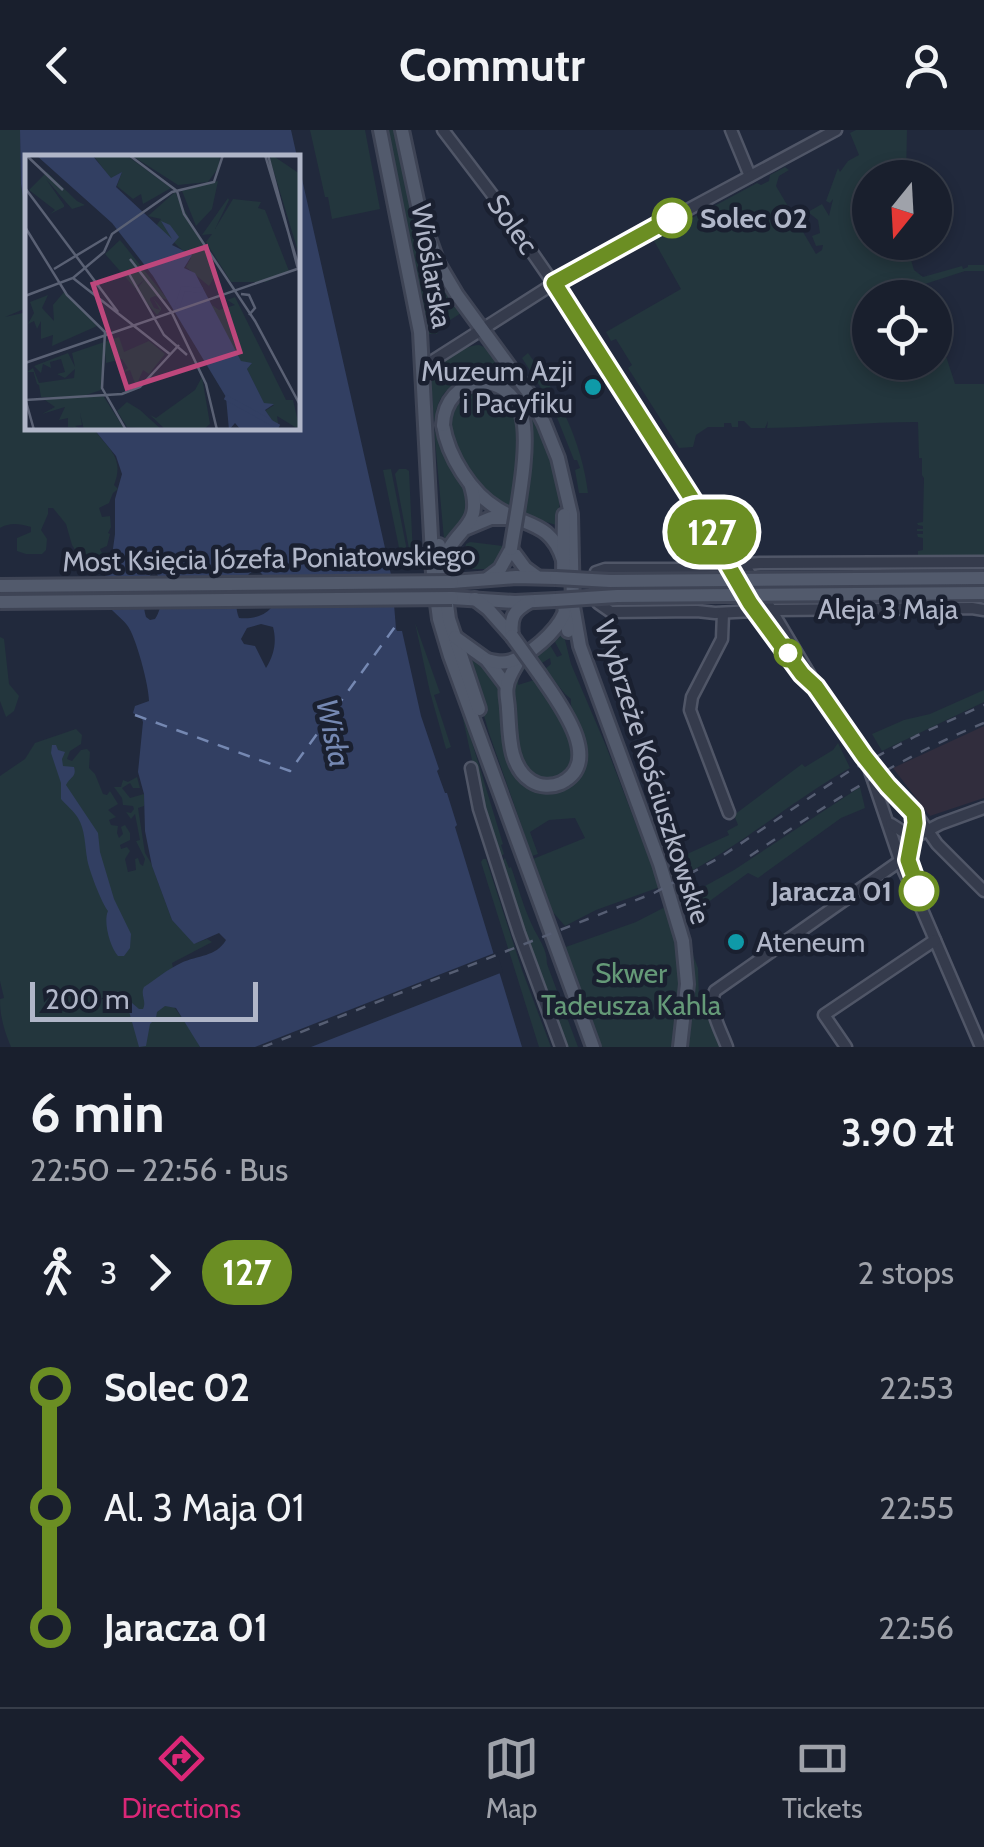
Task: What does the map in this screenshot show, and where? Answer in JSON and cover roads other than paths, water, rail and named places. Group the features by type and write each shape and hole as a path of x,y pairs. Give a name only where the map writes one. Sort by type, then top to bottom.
{"main road":[{"name":"Wioślarska","path":"380,130 418,320 434,591 446,642 487,752"},
{"name":"Wioślarska","path":"402,130 418,210 430,243 452,287 520,380 551,439 562,472 564,570"},
{"path":"485,580 497,573 511,549 525,442 523,420 510,395 486,383 472,384 461,389 445,410 443,426 454,458 470,483 494,507 518,519 551,535 564,570"},
{"path":"428,448 444,597 455,637 480,714 487,752 593,1047"},
{"path":"442,567 448,547 465,529 476,509 470,483"},
{"path":"465,529 491,518 518,519"},
{"path":"511,549 525,568 538,577"},
{"name":"Most Księcia Józefa Poniatowskiego","path":"0,586 452,582 538,577 564,570 610,581 984,578"},
{"name":"Wybrzeże Kościuszkowskie","path":"564,570 576,631 660,864 683,941 687,984 680,1047"},
{"name":"Most Księcia Józefa Poniatowskiego","path":"0,602 472,598 561,607 617,596 984,593"},
{"path":"472,598 485,606 512,636 570,720 579,754 570,776 560,783 547,786 529,779 518,767 510,743 506,685 520,658"},
{"path":"512,636 512,616 529,602"},
{"path":"487,660 508,662 520,658 550,635 561,607"},
{"path":"561,607 595,706 609,729"},
{"path":"455,637 487,660 506,685"}],"street":[{"name":"Solec","path":"444,130 554,283 708,524 756,612 816,687"},
{"path":"731,130 750,176"},
{"path":"423,367 554,283 836,130"},
{"name":"Solec","path":"708,524 744,564 816,687 864,756 928,831"},
{"path":"728,565 984,562"},
{"name":"Aleja 3 Maja","path":"728,565 605,569 596,572 597,599 611,612 984,610"},
{"path":"723,613 722,639 690,710 729,813"},
{"name":"Solec","path":"864,756 900,861 920,905"},
{"path":"471,768 479,810 501,879 561,1047"},
{"path":"882,804 887,797 896,795"},
{"path":"727,1047 713,1010 712,996 720,986 900,861 912,841 940,824 984,808"},
{"path":"914,813 908,864 920,905 981,1047"},
{"path":"888,821 912,841"},
{"path":"928,831 984,891"},
{"path":"846,1047 824,1015 935,940"}],"water":[{"path":"20,130 291,130 296,155 25,155 25,211"},
{"name":"Wisła","path":"300,170 392,579 396,629 402,631 421,716 522,1047 200,1047 176,1008 165,1006 150,1024 146,1046 139,1047 127,1004 143,1009 144,987 176,965 217,950 226,940 219,933 194,944 172,920 152,866 138,772 143,722 133,713 135,706 149,701 147,684 127,625 105,602 103,582 112,556 115,499 122,474 116,456 95,430 300,430","holes":["256,569 264,576 272,607 257,617 239,618 236,605 246,578","152,573 157,574 162,591 158,614 150,620 144,600","261,624 273,627 275,638 266,668 255,646 244,644 241,639 247,628"]},
{"path":"52,745 65,752 63,766 74,767 74,775 66,785 98,833 114,899 131,934 130,948 124,956 118,956 110,941 108,911 90,870 80,822 61,799"}],"railway":[{"path":"263,1047 654,893 719,858 851,770 984,705"},
{"path":"750,856 893,767 984,723"}],"place":[{"name":"Solec 02","path":"672,218"},
{"name":"Muzeum Azji i Pacyfiku","path":"593,387"},
{"name":"Jaracza 01","path":"919,891"},
{"name":"Ateneum","path":"736,942"}],"park label":[{"name":"Skwer Tadeusza Kahla","path":"631,989"}]}
